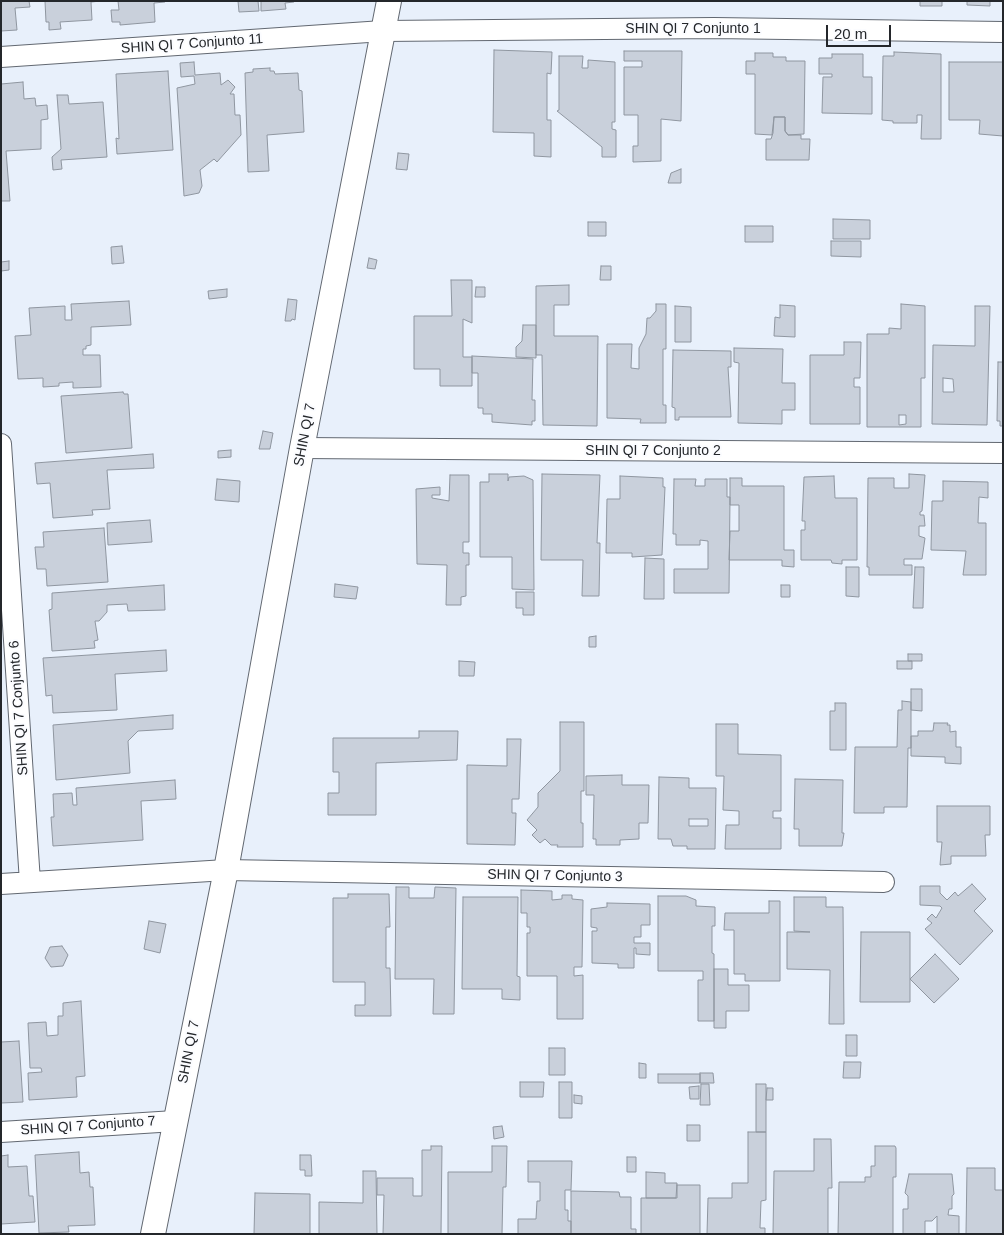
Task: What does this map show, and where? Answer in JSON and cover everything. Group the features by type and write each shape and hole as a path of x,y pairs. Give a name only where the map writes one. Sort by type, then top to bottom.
{"street":[{"name":"SHIN QI 7","path":"154,1234 226,870 302,448 389,1"},
{"name":"SHIN QI 7 Conjunto 1","path":"383,31 714,28 1003,32"},
{"name":"SHIN QI 7 Conjunto 11","path":"1,57 383,31"},
{"name":"SHIN QI 7 Conjunto 6","path":"1,444 30,882"},
{"name":"SHIN QI 7 Conjunto 2","path":"302,448 1003,454"},
{"path":"1,884 226,870"},
{"name":"SHIN QI 7 Conjunto 3","path":"226,870 884,882"},
{"name":"SHIN QI 7 Conjunto 7","path":"1,1132 175,1121"}],"building":[{"path":"1,1 29,1 30,7 15,8 17,30 1,31"},
{"path":"45,1 101,1 91,2 92,20 60,22 61,29 49,30 49,22 46,22"},
{"path":"118,1 165,2 154,3 155,22 120,25 120,22 112,22 111,10 119,10"},
{"path":"238,1 258,1 259,11 239,12"},
{"path":"261,1 294,2 285,3 286,9 261,11"},
{"path":"920,1 942,1 942,6 920,6"},
{"path":"967,1 990,1 990,6 967,5"},
{"path":"494,50 552,52 551,74 547,73 547,120 551,120 551,157 534,156 534,133 493,132"},
{"path":"624,51 682,51 681,121 661,119 661,161 633,162 633,146 638,146 638,115 624,115 624,67 642,67 642,61 624,61"},
{"path":"894,52 941,54 941,139 921,139 922,115 917,115 917,123 893,123 893,121 882,120 883,56 894,56"},
{"path":"755,53 773,53 773,57 786,57 786,61 805,61 804,134 788,135 785,131 785,117 774,117 772,135 755,134 755,74 746,74 746,61 755,61"},
{"path":"832,54 863,54 863,77 872,77 872,114 822,113 823,77 832,77 832,74 819,74 819,58 832,58"},
{"path":"559,56 583,56 582,68 588,68 588,60 615,62 615,122 612,122 612,129 616,130 616,157 602,157 602,147 557,111 559,110"},
{"path":"194,62 195,75 220,73 221,85 228,80 235,87 230,94 234,94 235,115 240,115 241,135 217,162 214,159 200,170 202,186 199,193 184,196 177,88 195,84 194,76 181,77 180,63"},
{"path":"949,62 1003,62 1003,136 979,134 980,120 949,120"},
{"path":"270,68 270,71 274,71 275,74 298,73 299,90 302,91 304,132 267,135 269,171 248,172 245,73 253,72 253,69"},
{"path":"168,71 173,150 117,154 116,138 119,139 116,74"},
{"path":"23,82 24,99 35,98 36,106 47,105 48,119 41,120 41,149 6,151 10,201 1,201 1,84"},
{"path":"57,95 68,95 69,104 103,102 107,157 61,160 62,169 53,170 52,157 61,149"},
{"path":"774,117 785,117 785,131 788,135 801,135 801,139 810,139 809,160 766,160 766,139 771,139"},
{"path":"398,153 409,154 407,170 396,169"},
{"path":"681,169 681,183 668,183 671,173"},
{"path":"833,219 870,220 870,239 833,239"},
{"path":"588,222 606,222 606,236 588,236"},
{"path":"745,226 773,226 773,242 745,242"},
{"path":"831,241 861,241 861,257 831,256"},
{"path":"122,246 124,263 112,264 111,247"},
{"path":"369,258 377,260 375,269 367,268"},
{"path":"9,261 9,270 1,271 1,262"},
{"path":"601,266 611,266 611,280 600,280"},
{"path":"451,280 472,280 472,323 463,319 463,357 472,357 472,386 440,386 440,369 414,369 414,316 452,316"},
{"path":"569,285 569,305 554,305 554,336 598,336 597,426 543,425 542,355 536,355 536,286"},
{"path":"476,287 485,287 485,297 475,297"},
{"path":"227,289 227,297 209,299 208,291"},
{"path":"288,299 297,300 295,320 285,321"},
{"path":"129,301 131,325 91,327 91,345 83,349 83,355 100,355 101,387 73,388 73,382 59,383 59,386 43,387 43,378 18,379 15,336 31,335 29,308 65,306 65,320 72,320 71,304"},
{"path":"656,304 666,304 666,349 663,349 663,405 666,405 666,423 640,423 641,419 607,418 607,344 632,344 631,368 639,369 639,348 646,334 647,318 650,318 656,311"},
{"path":"901,304 925,306 925,378 921,378 921,427 867,427 867,334 889,334 889,328 901,329","holes":["899,415 906,415 906,424 899,425"]},
{"path":"780,305 795,306 795,337 774,336 775,317 780,318"},
{"path":"675,306 691,307 691,342 675,342"},
{"path":"975,306 990,306 987,425 932,424 933,345 975,346","holes":["943,378 953,379 954,392 943,392"]},
{"path":"523,325 536,325 536,358 516,357 516,347 522,341"},
{"path":"844,342 861,342 860,378 854,378 854,387 860,387 860,424 810,424 810,355 844,355"},
{"path":"734,348 783,349 782,383 795,383 795,410 782,410 782,424 738,423 739,363 734,362"},
{"path":"673,350 731,351 731,367 728,367 731,417 679,417 679,420 675,420 675,408 672,407"},
{"path":"472,356 533,359 532,400 535,400 535,421 532,421 532,425 492,422 492,414 483,414 483,408 478,408 478,373 472,373"},
{"path":"998,362 1003,362 1003,426 1000,426 1000,421 997,421"},
{"path":"123,392 128,394 132,448 66,453 61,396"},
{"path":"263,431 273,433 270,449 259,449"},
{"path":"231,450 231,457 218,458 218,451"},
{"path":"153,454 154,468 107,470 110,509 92,510 93,515 53,518 50,483 37,484 35,463"},
{"path":"489,474 508,474 508,481 509,477 524,476 533,480 534,590 512,589 512,557 480,557 480,482 489,482"},
{"path":"542,474 600,475 597,543 600,543 599,596 582,596 583,560 541,560"},
{"path":"909,474 925,475 920,515 924,515 925,526 919,526 919,536 925,538 922,559 904,559 904,565 912,565 912,575 869,575 869,567 867,567 868,478 894,478 894,488 909,488"},
{"path":"450,475 469,475 469,542 463,542 463,553 469,553 469,565 466,565 466,596 461,597 461,605 446,605 447,565 417,564 416,489 440,487 440,495 432,495 432,498 449,501"},
{"path":"620,476 663,478 663,487 665,487 662,555 632,557 632,553 606,553 607,499 620,499"},
{"path":"834,476 835,498 857,498 857,560 842,560 842,564 832,563 831,560 801,560 801,530 805,530 805,521 802,521 804,477"},
{"path":"730,478 742,478 742,486 784,486 784,550 794,550 794,567 782,566 782,560 729,560 730,531 739,531 739,505 730,505"},
{"path":"217,479 240,481 239,502 215,500"},
{"path":"674,479 696,479 695,486 705,486 705,479 727,479 727,497 730,497 729,593 674,593 674,569 708,569 708,541 700,540 700,545 676,545 676,534 673,534"},
{"path":"943,481 988,482 988,498 979,497 978,523 986,523 986,575 963,575 966,551 931,550 932,501 943,501"},
{"path":"150,520 152,542 108,545 107,523"},
{"path":"104,528 108,582 47,586 46,569 37,569 35,547 44,547 43,532"},
{"path":"645,558 664,559 664,599 644,599"},
{"path":"846,567 859,567 859,597 846,596"},
{"path":"915,567 924,567 923,608 913,608"},
{"path":"335,584 358,587 356,599 334,597"},
{"path":"164,585 165,610 128,611 127,604 107,605 107,612 99,621 95,621 98,640 94,641 95,648 52,651 49,610 52,609 52,593"},
{"path":"781,585 790,585 790,597 781,597"},
{"path":"516,592 534,592 534,615 523,615 523,608 516,608"},
{"path":"596,636 596,647 589,647 589,637"},
{"path":"166,650 167,671 115,674 117,710 53,713 52,695 46,696 43,658"},
{"path":"908,654 922,654 922,661 908,661"},
{"path":"459,661 475,662 474,676 459,676"},
{"path":"897,661 912,661 912,669 897,669"},
{"path":"911,689 922,689 922,711 911,710"},
{"path":"902,701 911,702 911,748 908,748 907,807 884,807 884,813 854,813 855,747 897,747 898,710 902,710"},
{"path":"835,703 846,703 846,750 830,750 830,711 835,711"},
{"path":"173,715 173,729 138,731 128,741 130,773 56,780 53,725"},
{"path":"560,722 584,722 584,791 581,791 583,847 557,847 558,845 551,845 545,839 540,843 532,835 537,830 527,820 538,807 538,793 560,771"},
{"path":"934,723 948,723 947,725 950,725 950,732 956,731 956,747 961,747 961,764 945,763 945,757 911,756 911,736 918,736 918,731 933,731"},
{"path":"716,724 738,724 738,754 781,755 781,811 773,811 773,818 781,818 781,849 725,849 726,825 739,825 739,811 723,810 724,776 716,776"},
{"path":"419,731 458,731 457,760 376,763 376,815 328,815 328,793 339,793 339,772 333,772 333,738 419,738"},
{"path":"507,739 521,739 519,799 512,799 512,813 516,813 515,845 467,844 467,765 507,766"},
{"path":"622,775 622,785 649,785 648,823 639,823 639,839 620,840 620,845 596,845 596,839 593,839 594,795 586,795 586,776"},
{"path":"659,777 689,778 689,788 716,788 715,849 687,849 687,846 673,846 671,839 658,839","holes":["689,819 708,819 708,826 689,826"]},
{"path":"795,779 843,780 842,833 844,833 842,846 799,846 799,829 794,829"},
{"path":"175,780 176,799 141,801 143,840 53,846 51,817 54,817 53,794 72,793 73,805 77,805 76,788"},
{"path":"937,806 990,806 990,835 985,835 986,856 951,856 951,864 940,865 942,842 937,842"},
{"path":"972,884 986,899 974,911 993,931 960,965 925,929 932,923 927,919 932,914 936,918 942,908 940,906 920,905 920,886 940,886 940,893 947,900 955,892 958,896"},
{"path":"396,887 409,887 409,898 434,898 435,887 456,888 454,1014 433,1014 434,979 395,979"},
{"path":"521,890 552,891 552,900 562,899 562,895 572,895 572,899 583,900 582,967 574,967 574,976 583,975 583,1019 557,1019 557,976 527,976 527,933 530,933 530,927 527,927 527,913 521,913"},
{"path":"348,894 389,894 390,927 386,927 386,968 390,968 391,1016 355,1016 355,1005 365,1005 365,982 333,982 333,898 348,898"},
{"path":"658,896 686,896 696,900 696,906 715,907 715,926 712,926 714,1021 698,1021 698,980 703,980 703,971 658,971"},
{"path":"463,897 518,897 517,976 520,977 520,1000 502,999 502,989 462,989"},
{"path":"794,897 826,897 826,907 843,907 844,1024 829,1024 830,970 787,969 787,932 810,932 794,931"},
{"path":"769,901 780,901 780,981 745,981 745,974 734,974 734,930 724,930 725,913 769,913"},
{"path":"607,903 650,904 650,925 641,925 641,937 634,937 634,943 650,943 650,955 636,954 636,948 634,948 634,968 618,968 618,964 592,963 592,931 597,931 597,928 591,927 591,909 607,907"},
{"path":"149,921 166,924 160,953 144,949"},
{"path":"861,932 910,932 910,1002 860,1002"},
{"path":"62,946 68,955 63,966 51,967 45,958 50,947"},
{"path":"935,954 959,979 934,1003 910,979"},
{"path":"714,969 728,969 728,985 749,985 749,1011 726,1011 726,1028 714,1028"},
{"path":"81,1001 85,1076 76,1077 77,1097 29,1100 28,1073 42,1072 41,1068 30,1068 28,1023 46,1022 47,1036 58,1035 58,1016 63,1016 63,1003"},
{"path":"846,1035 857,1035 857,1056 846,1056"},
{"path":"19,1041 23,1102 1,1103 1,1042"},
{"path":"549,1048 565,1048 565,1075 549,1075"},
{"path":"844,1062 861,1062 860,1078 843,1078"},
{"path":"639,1063 646,1064 646,1078 639,1078"},
{"path":"700,1073 713,1073 714,1083 700,1083"},
{"path":"658,1074 700,1074 700,1083 658,1083"},
{"path":"520,1082 544,1082 543,1097 520,1097"},
{"path":"559,1082 572,1082 572,1118 559,1118"},
{"path":"701,1084 709,1084 710,1105 700,1105"},
{"path":"756,1084 766,1084 766,1132 756,1132"},
{"path":"699,1086 699,1099 690,1099 689,1087"},
{"path":"767,1088 773,1088 773,1100 766,1100"},
{"path":"574,1095 582,1096 582,1104 574,1103"},
{"path":"687,1125 700,1125 700,1141 687,1141"},
{"path":"502,1126 504,1137 494,1139 493,1127"},
{"path":"748,1132 766,1132 766,1200 761,1201 760,1228 765,1228 765,1234 707,1234 708,1198 732,1198 732,1183 748,1183"},
{"path":"814,1139 831,1139 832,1188 828,1188 828,1234 773,1234 774,1171 814,1171"},
{"path":"431,1146 442,1146 441,1234 383,1234 384,1195 377,1195 377,1178 413,1178 413,1196 422,1196 422,1150 431,1150"},
{"path":"492,1146 507,1146 506,1187 503,1187 502,1234 448,1234 448,1172 492,1172"},
{"path":"875,1146 895,1146 896,1148 896,1177 893,1177 893,1234 838,1234 839,1182 865,1182 865,1177 871,1177 871,1166 875,1166"},
{"path":"79,1152 80,1173 89,1172 90,1187 93,1187 95,1225 68,1226 69,1232 39,1233 35,1155"},
{"path":"8,1155 8,1167 27,1166 29,1196 33,1196 35,1222 1,1224 1,1156"},
{"path":"300,1155 311,1155 312,1176 305,1176 305,1170 300,1170"},
{"path":"627,1157 636,1157 636,1172 627,1172"},
{"path":"528,1161 572,1161 571,1190 565,1190 565,1210 568,1210 568,1221 571,1221 571,1234 518,1234 518,1219 536,1219 537,1201 540,1201 540,1182 528,1182"},
{"path":"967,1168 995,1168 995,1190 1003,1190 1003,1234 966,1234"},
{"path":"363,1171 376,1171 377,1234 319,1234 319,1202 363,1203"},
{"path":"646,1172 665,1173 665,1183 677,1183 676,1198 646,1198"},
{"path":"909,1174 952,1174 954,1194 952,1196 952,1209 949,1209 948,1215 959,1216 959,1234 937,1234 937,1216 932,1221 925,1221 925,1234 903,1234 903,1209 908,1209 908,1196 905,1193"},
{"path":"677,1185 700,1185 700,1234 641,1234 641,1198 677,1198"},
{"path":"571,1191 619,1192 620,1197 631,1197 631,1229 636,1229 636,1234 571,1234"},
{"path":"255,1193 310,1194 310,1234 254,1234"}]}
